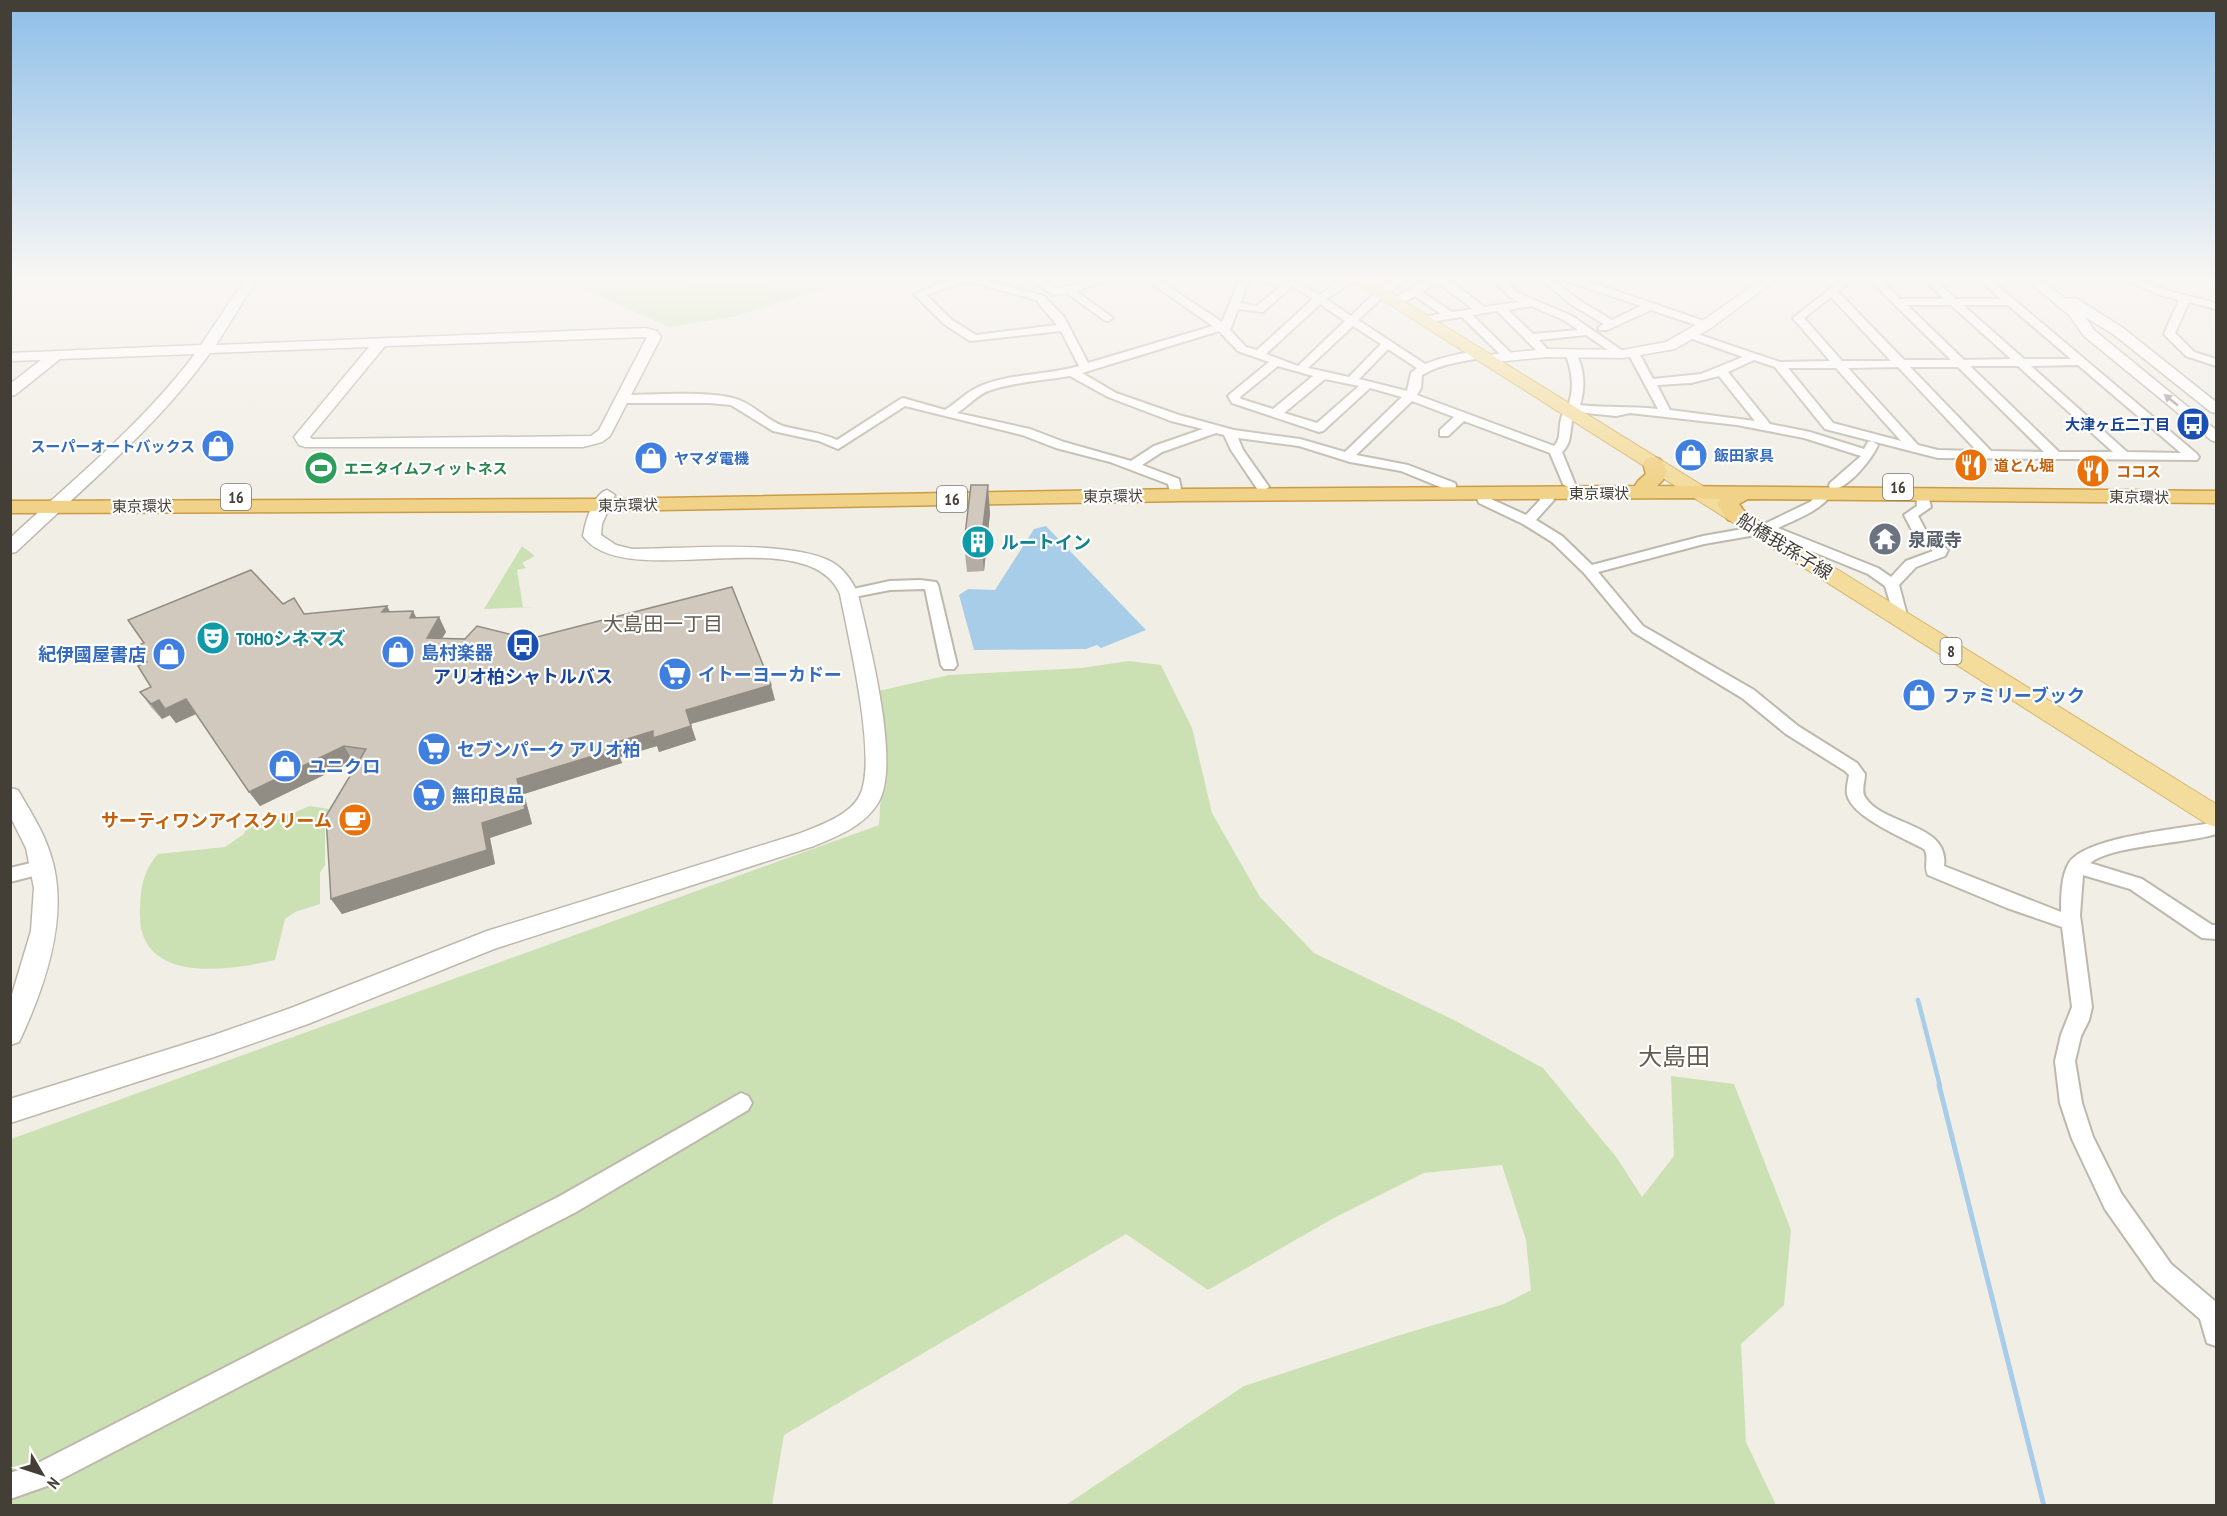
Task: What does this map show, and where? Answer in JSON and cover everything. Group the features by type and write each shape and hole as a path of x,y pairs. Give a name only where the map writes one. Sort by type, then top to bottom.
{"highway":[{"path":"1645,485 1656,476 1657,471 1653,463"},
{"name":"東京環状","path":"605,500 1263,487 1569,484 1645,485 1744,492 1832,489 1922,494 2217,497"},
{"name":"東京環状","path":"10,498 60,502 605,500 1481,494 1692,488 2217,488"},
{"path":"1736,515 1728,504 1744,492"},
{"name":"東京環状","path":"10,507 60,502"}],"main road":[{"name":"船橋我孫子線","path":"1466,347 1572,410 1692,488 2217,817"}],"street":[{"path":"10,357 262,347"},
{"path":"377,347 302,437 304,442 583,442 596,439 605,434 649,347"},
{"path":"1070,347 1079,370 1123,400 1215,429 1300,443 1347,457 1404,468 1450,486"},
{"path":"945,414 987,387 1001,382 1079,370 1160,347"},
{"path":"1239,347 1257,356 1300,370 1368,384 1410,396 1555,451 1569,484"},
{"path":"1257,356 1267,347"},
{"path":"1300,370 1325,347"},
{"path":"1351,381 1384,347"},
{"path":"1391,347 1424,368"},
{"path":"1499,347 1508,356"},
{"path":"1539,347 1545,353"},
{"path":"1614,347 1627,354 1650,382 1666,413"},
{"path":"1347,457 1410,396 1417,373 1424,368 1483,357 1545,353 1627,354 1666,347"},
{"path":"1726,347 1779,364 2082,362"},
{"path":"1824,347 1913,447"},
{"path":"1885,347 1987,454"},
{"path":"1944,347 2055,455"},
{"path":"2003,347 2123,455"},
{"path":"1779,364 1830,426 1938,454 2193,457 2064,347"},
{"path":"2106,347 2217,437"},
{"path":"2138,347 2217,409"},
{"path":"2182,347 2190,354 2217,363"},
{"path":"10,549 141,424 173,391 206,349"},
{"path":"1555,451 1562,447 1567,437 1567,418 1572,410 1579,372 1571,353"},
{"path":"10,392 56,355"},
{"path":"1650,382 1680,382 1723,373 1753,356"},
{"path":"1276,362 1234,396 1236,401 1319,428 1368,384"},
{"path":"1723,373 1766,427"},
{"path":"1275,414 1322,375"},
{"path":"623,399 709,399 734,402 777,428 823,438 835,445 842,444 903,402 1010,428 1133,466 1174,482 1175,489"},
{"path":"1572,410 1616,412 1630,409 1737,421 1806,435 1868,454"},
{"path":"1444,433 1462,416"},
{"path":"1133,466 1158,449 1215,429"},
{"path":"1228,432 1237,450 1263,487"},
{"path":"1589,570 1670,548 1761,530 1815,505 1853,472 1868,454 1874,438"},
{"path":"1528,521 1547,500 1544,493"},
{"path":"1481,494 1484,500 1528,521 1557,539 1589,570 1638,629 1748,694 1792,730 1851,767 1857,774 1854,794 1858,802 1930,844 1935,849 1936,855 1934,870 1985,892 2072,923"},
{"path":"1892,584 1911,564 1940,554 1941,550 1920,533 1911,515 1924,507 1922,494"},
{"path":"10,1111 214,1046 299,1016 487,941 795,843 831,830 865,804 872,795 876,773 874,738 849,594 842,580 825,566 794,556 632,554 613,551 601,546 592,536 593,524 605,500"},
{"path":"1761,530 1873,571 1892,584 1901,619"},
{"path":"849,594 880,586 931,585 950,666"},
{"path":"10,796 36,844 43,867 45,908 42,937 35,965 10,1034"},
{"path":"2217,828 2106,847 2095,851 2076,866 2071,882 2072,923 2082,1007 2079,1020 2071,1035 2066,1061 2071,1103 2083,1139 2113,1201 2163,1272 2210,1312 2217,1334"},
{"path":"2076,866 2136,884 2214,934"},
{"path":"10,875 43,867"},
{"path":"10,1486 41,1476 568,1203 741,1103"}],"green space":[{"path":"522,546 535,556 522,563 526,568 517,570 523,607 536,607 484,609"},
{"path":"1129,661 1161,665 1192,728 1212,813 1260,897 1314,953 1454,1020 1543,1068 1617,1158 1642,1197 1674,1156 1671,1076 1734,1084 1791,1230 1784,1305 1741,1344 1746,1442 1776,1505 1066,1505 1244,1386 1504,1304 1531,1290 1526,1240 1502,1165 1424,1173 1334,1218 1208,1290 1126,1234 784,1435 772,1505 11,1506 11,1139 879,825 883,762 874,692 949,675 1081,668"},
{"path":"310,806 329,809 328,824 325,824 325,865 320,873 320,904 295,912 285,919 275,960 210,969 168,962 153,951 143,934 140,902 146,874 158,854 225,847 244,834 249,823 266,824"}],"water":[{"path":"1046,526 1146,630 1101,648 1097,645 1086,649 974,650 959,595 968,589 995,590 1034,529"}],"building":[{"path":"971,485 988,485 981,543 964,543"},
{"name":"セブンパーク アリオ柏","path":"251,570 283,604 294,598 304,614 387,606 382,612 413,611 410,618 439,617 427,638 465,639 477,626 529,639 732,587 771,685 686,710 691,726 653,738 653,731 614,743 616,749 517,779 525,809 482,823 487,850 331,899 326,816 366,749 344,746 249,792 186,699 165,709 159,700 151,704 140,692 151,687 138,666 147,662 133,647 144,643 128,620"}],"waterway":[{"path":"1918,1000 1940,1086"},
{"path":"1939,1085 2044,1506"}],"place":[{"name":"大津ヶ丘二丁目","path":"2193,424"},
{"name":"スーパーオートバックス","path":"218,446"},
{"name":"飯田家具","path":"1691,455"},
{"name":"ヤマダ電機","path":"651,458"},
{"name":"道とん堀","path":"1971,465"},
{"name":"エニタイムフィットネス","path":"321,468"},
{"name":"ココス","path":"2093,471"},
{"name":"泉蔵寺","path":"1885,539"},
{"name":"ルートイン","path":"978,542"},
{"name":"TOHOシネマズ","path":"213,638"},
{"name":"アリオ柏シャトルバス","path":"523,645"},
{"name":"島村楽器","path":"398,652"},
{"name":"紀伊國屋書店","path":"169,654"},
{"name":"イトーヨーカドー","path":"675,674"},
{"name":"ファミリーブック","path":"1919,695"},
{"name":"セブンパーク アリオ柏","path":"434,749"},
{"name":"ユニクロ","path":"285,766"},
{"name":"無印良品","path":"429,795"},
{"name":"サーティワンアイスクリーム","path":"355,820"}],"district":[{"name":"大島田一丁目","path":"663,624"},
{"name":"大島田","path":"1674,1056"}]}
